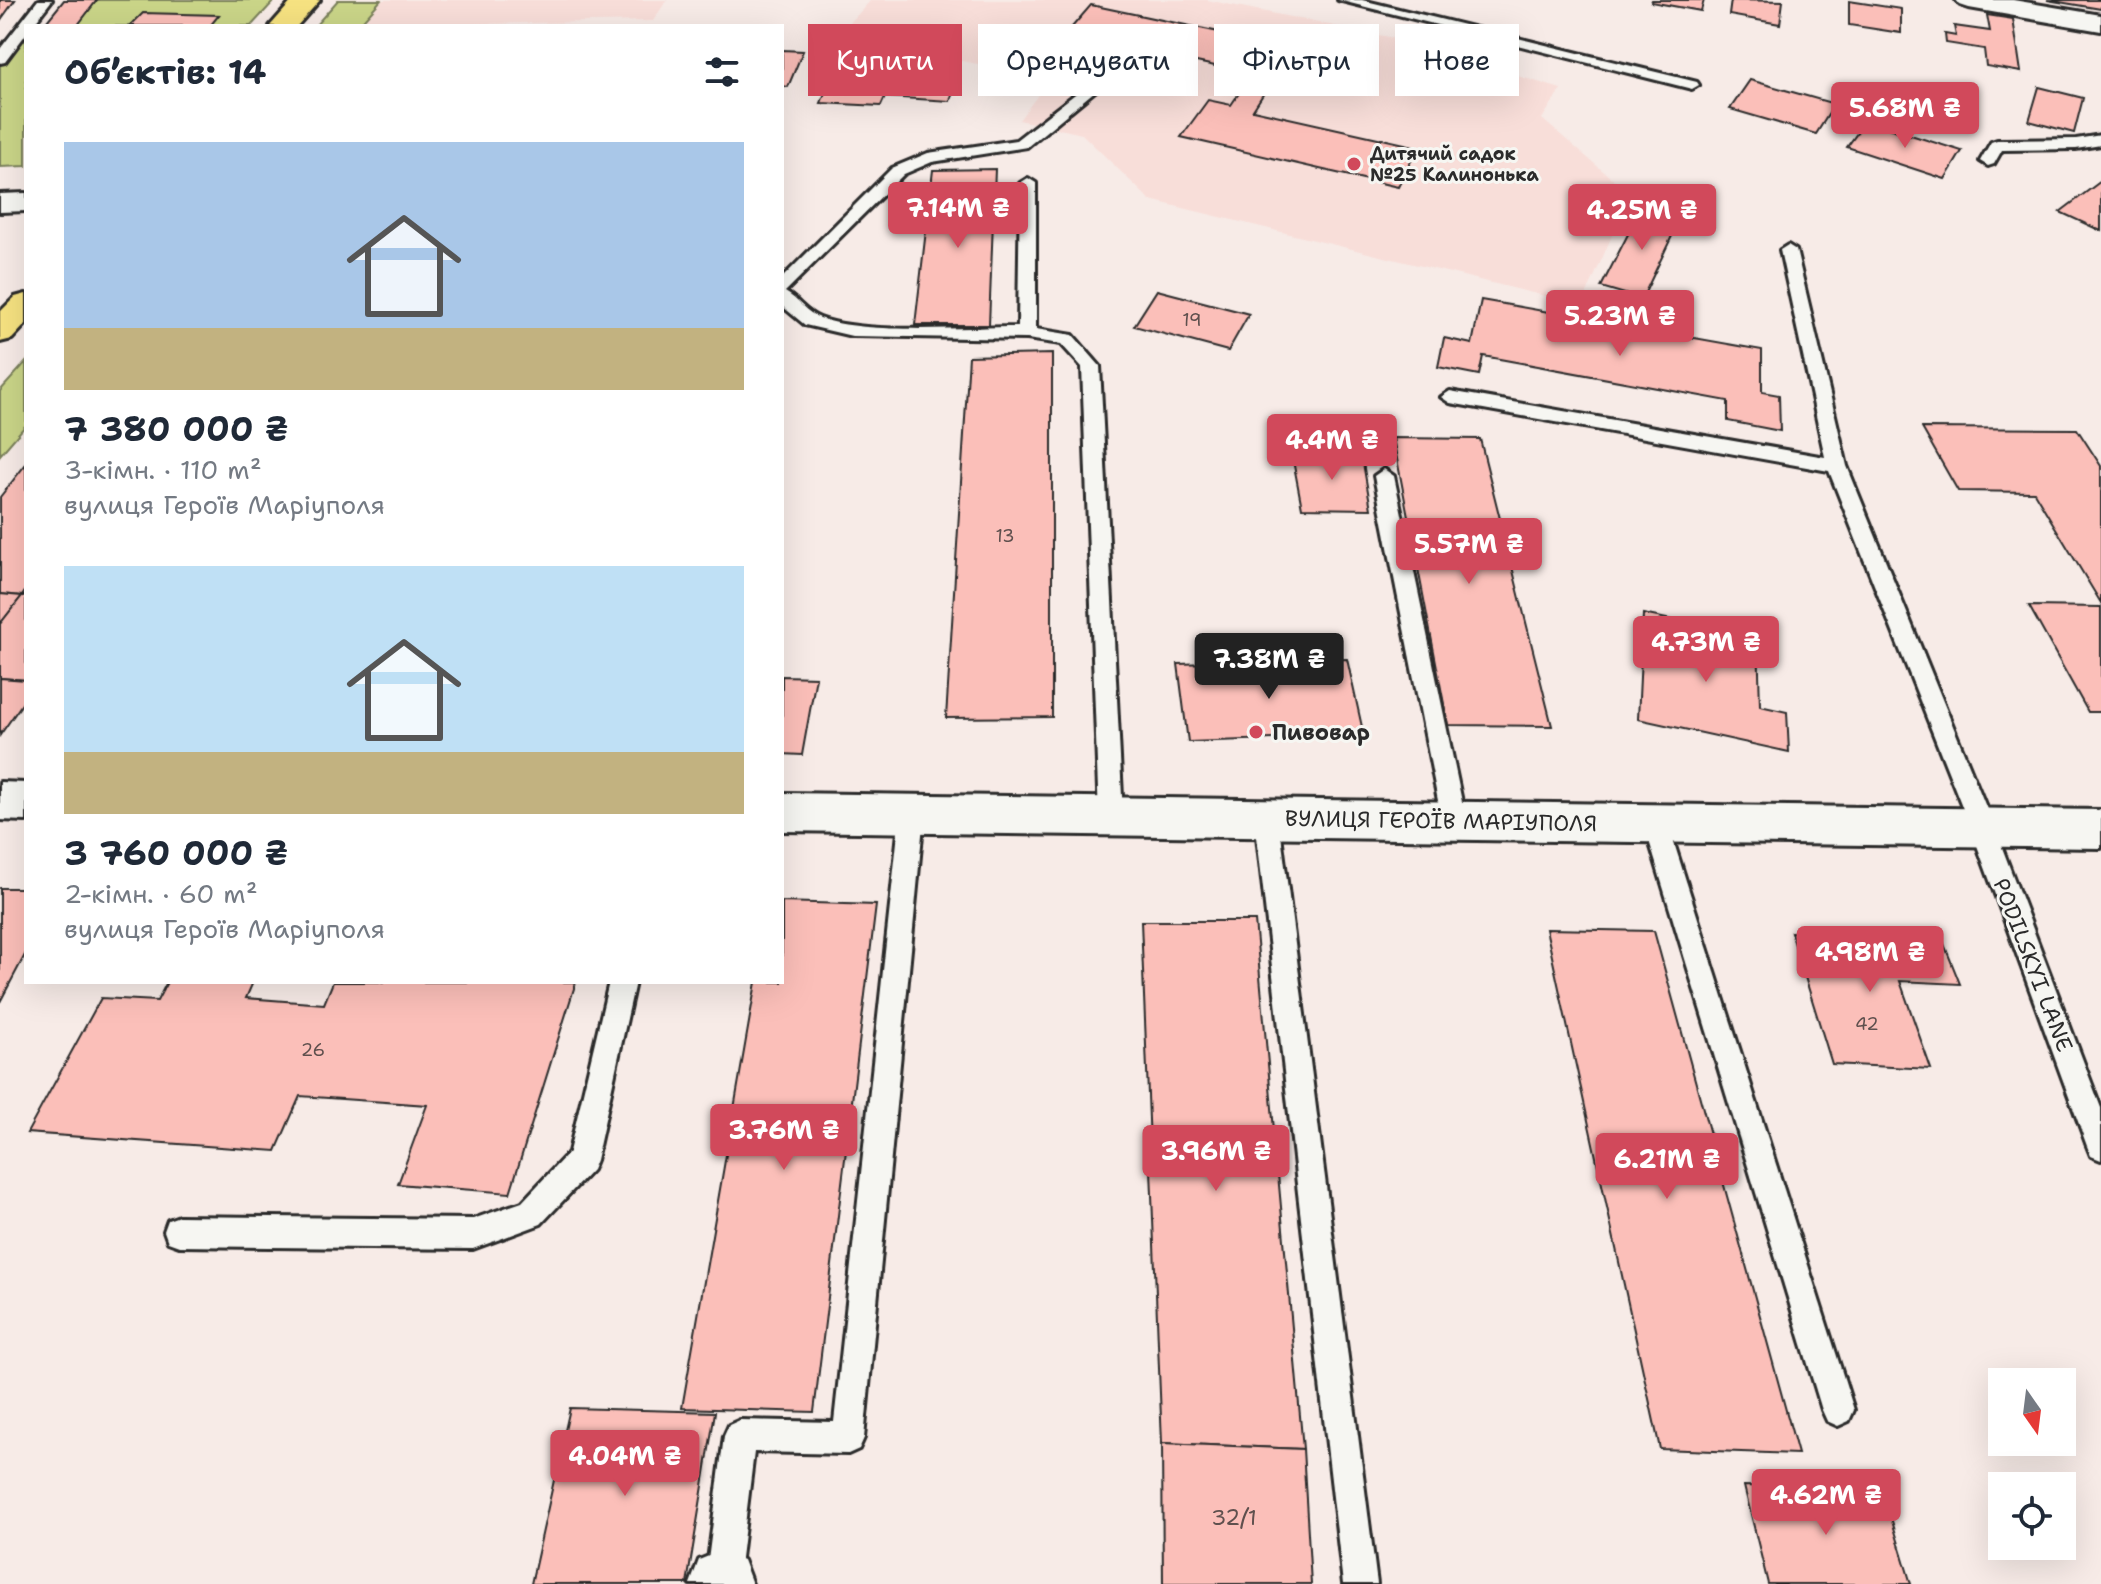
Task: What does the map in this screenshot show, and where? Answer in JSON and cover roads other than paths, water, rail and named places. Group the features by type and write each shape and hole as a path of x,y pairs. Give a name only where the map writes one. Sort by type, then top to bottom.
{"main road":[{"path":"285,24 307,0"},
{"path":"0,332 24,306"}],"street":[{"path":"1969,0 2101,23"},
{"path":"0,203 24,202"},
{"path":"0,801 24,802"},
{"name":"ВУЛИЦЯ ГЕРОЇВ МАРІУПОЛЯ","path":"784,812 2101,829"}],"lane":[{"path":"27,24 45,0"},
{"path":"1345,0 1692,85"},
{"path":"0,59 24,28"},
{"path":"784,286 898,171 928,158 1021,144 1080,96"},
{"path":"1988,161 1997,145 2076,144 2101,140"},
{"path":"1021,144 1025,174 1027,333"},
{"name":"PODILSKYI LANE","path":"1788,250 1837,466 1983,829 2101,1146"},
{"path":"784,299 811,321 835,327 1027,333 1067,339 1091,366 1111,816"},
{"path":"1450,397 1837,466"},
{"path":"1384,476 1454,821"},
{"path":"721,1583 740,1436 848,1438 912,814"},
{"path":"1267,819 1360,1584"},
{"path":"1656,824 1838,1410"},
{"path":"179,1231 473,1234 531,1214 582,1160 622,984"}],"place":[{"name":"Дитячий садок №25 Калинонька","path":"1354,164"},
{"name":"Пивовар","path":"1256,732"}]}
